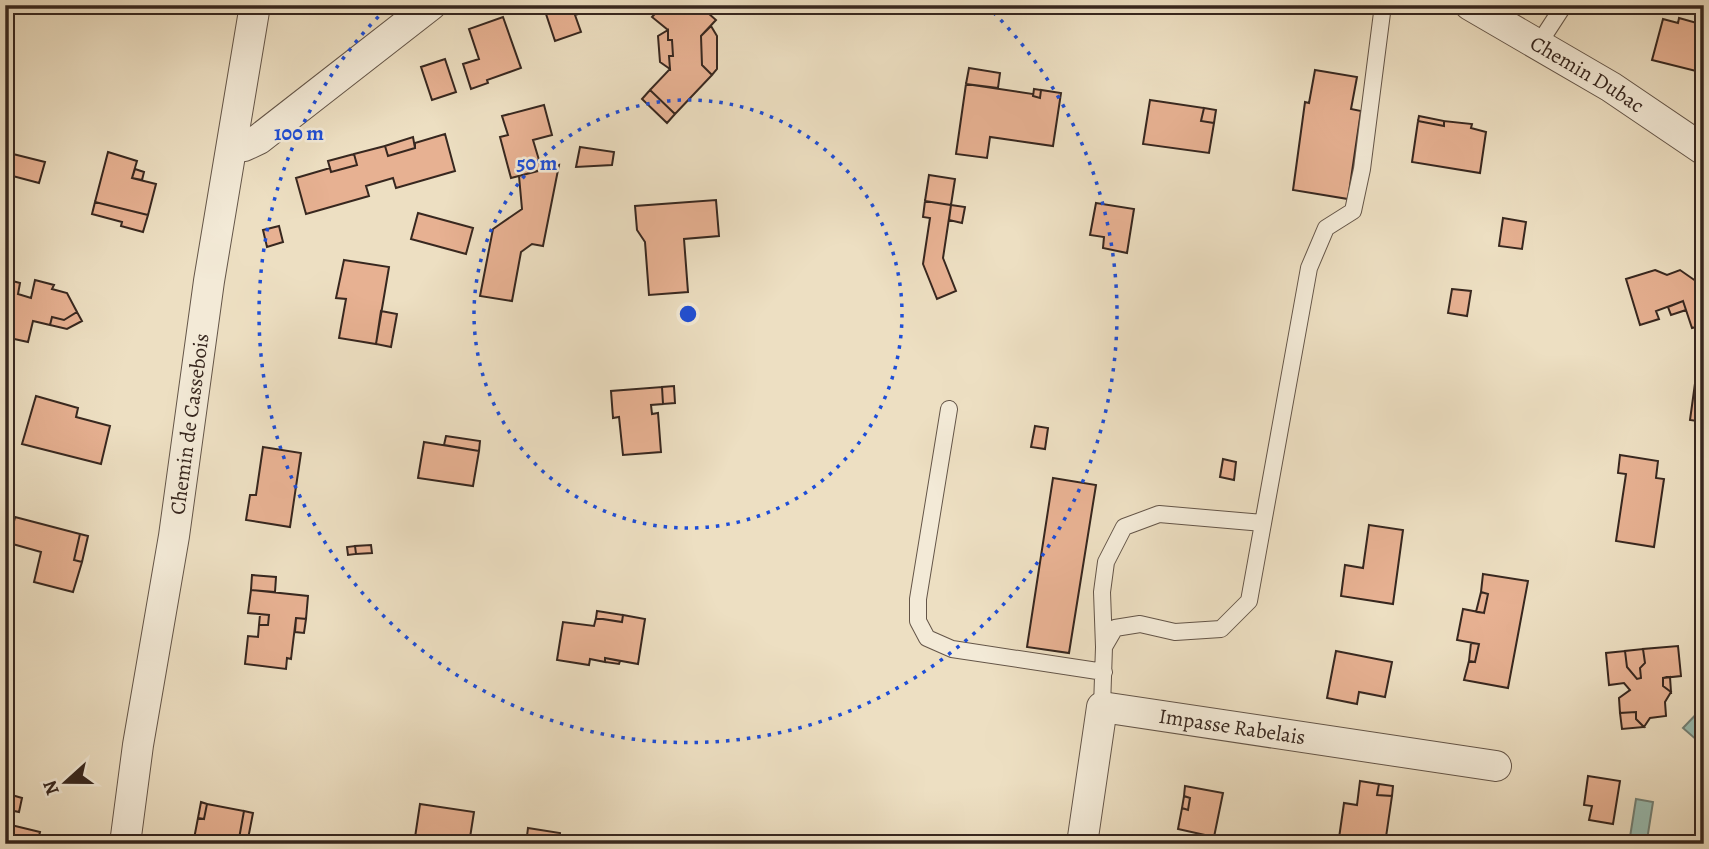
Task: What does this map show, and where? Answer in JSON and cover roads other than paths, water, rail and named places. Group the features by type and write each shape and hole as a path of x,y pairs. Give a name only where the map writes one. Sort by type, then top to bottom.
{"street":[{"name":"Chemin de Cassebois","path":"125,844 138,745 174,536 209,281 255,5"},
{"path":"233,148 258,139 431,5"},
{"name":"Chemin Dubac","path":"1469,5 1611,87 1704,149"},
{"path":"1082,844 1102,707"},
{"name":"Impasse Rabelais","path":"1102,707 1496,766"}],"lane":[{"path":"1104,647 1115,628 1140,624 1175,632 1221,629 1249,601 1308,268 1326,228 1353,211 1362,169 1383,5"},
{"path":"1538,45 1564,5"},
{"path":"949,409 918,599 918,621 928,638 952,649 1104,671"},
{"path":"1102,707 1102,592 1106,562 1124,527 1159,514 1263,523"}],"water":[{"path":"1704,706 1704,737 1699,742 1683,728"},
{"path":"1636,799 1653,802 1647,840 1630,837"}]}
